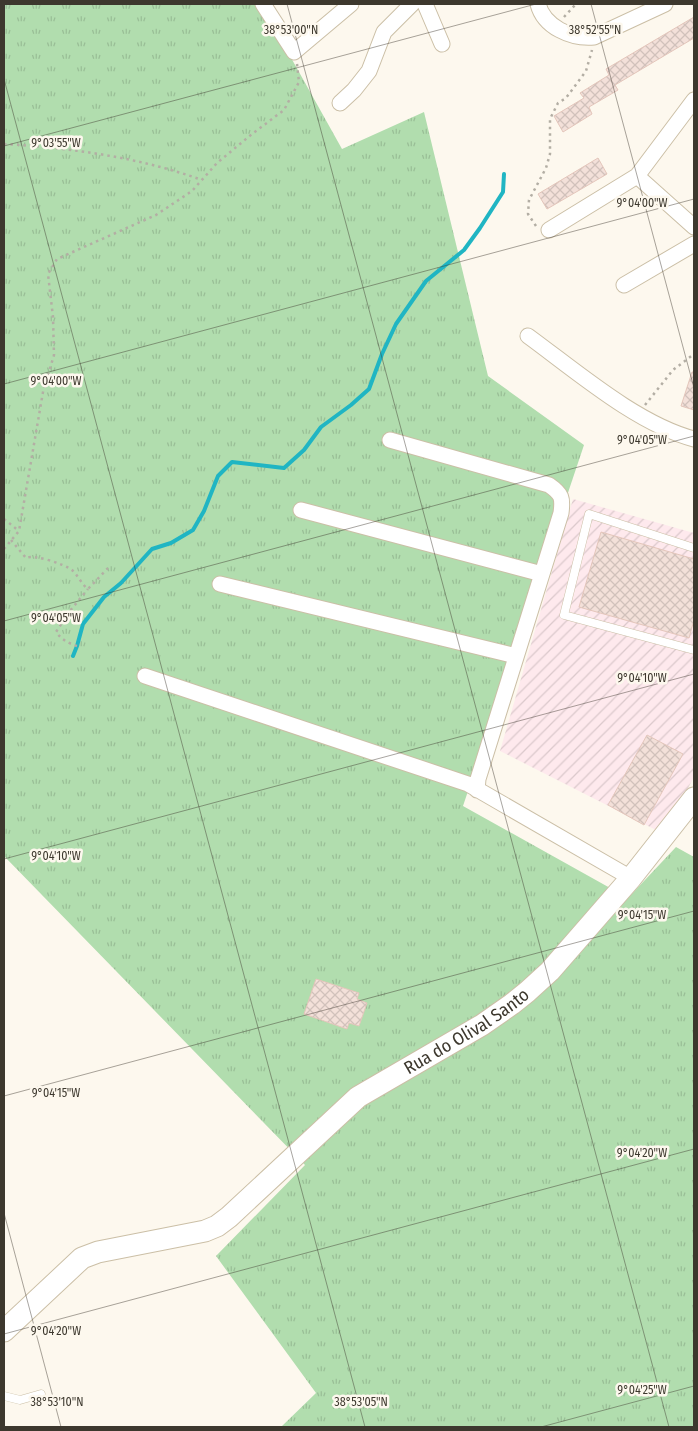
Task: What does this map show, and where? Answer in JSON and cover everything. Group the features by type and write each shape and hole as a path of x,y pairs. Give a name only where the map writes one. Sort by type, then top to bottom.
{"street":[{"path":"263,4 294,52 351,4"},
{"path":"340,103 354,90 369,71 384,32 412,4"},
{"path":"425,4 442,44"},
{"path":"538,4 544,18 555,26 575,36 594,37 665,4"},
{"path":"549,230 637,176 694,100"},
{"path":"637,176 694,227"},
{"path":"624,285 694,244"},
{"path":"528,336 638,414 694,439"},
{"path":"390,440 549,485 558,491 563,501 478,779 477,790"},
{"path":"301,510 542,574"},
{"path":"220,584 516,656"},
{"path":"144,676 468,784 631,878"},
{"name":"Rua do Olival Santo","path":"4,1331 82,1258 98,1252 205,1231 217,1226 358,1097 482,1026 512,1004 550,971 692,806"}],"lane":[{"path":"694,548 589,514 564,615 694,650"},
{"path":"4,1396 20,1400 41,1394"}],"path":[{"path":"555,26 576,4"},
{"path":"549,230 537,227 528,214 529,200 546,168 550,154 550,119 558,103 566,98 586,71 594,37"},
{"path":"4,549 18,531 44,392 54,355 48,274 57,259 156,215 192,191 224,157 284,110 299,82 294,52"},
{"path":"4,144 54,147 132,160 202,180"},
{"path":"638,414 673,370 694,354"},
{"path":"4,519 18,531"},
{"path":"11,540 26,558 31,556 58,563 73,570 84,586 88,588"},
{"path":"77,646 60,638 56,632 68,612 108,568"}],"shaded area":[{"path":"573,499 694,533 694,777 681,801 656,830 500,751"}],"green space":[{"path":"4,4 261,4 342,149 424,112 488,376 584,445 463,806 628,898 676,847 694,857 694,1427 281,1427 316,1393 216,1256 305,1165 4,856"}],"building":[{"path":"694,17 694,38 615,85 618,90 589,107 592,114 563,132 554,116 584,98 580,93 609,75 606,69"},
{"path":"598,158 607,174 547,209 538,194"},
{"path":"692,372 694,372 694,410 681,406"},
{"path":"601,532 694,559 694,620 689,638 579,607"},
{"path":"647,735 683,754 644,825 608,805"},
{"path":"316,979 359,993 357,999 367,1003 359,1026 349,1023 347,1029 304,1014"}],"waterway":[{"path":"73,656 83,624 104,597 121,583 152,549 171,543 193,530 204,511 218,476 232,462 284,468 304,450 321,427 369,389 396,324 426,281 464,250 480,228 503,192 504,174"}]}
